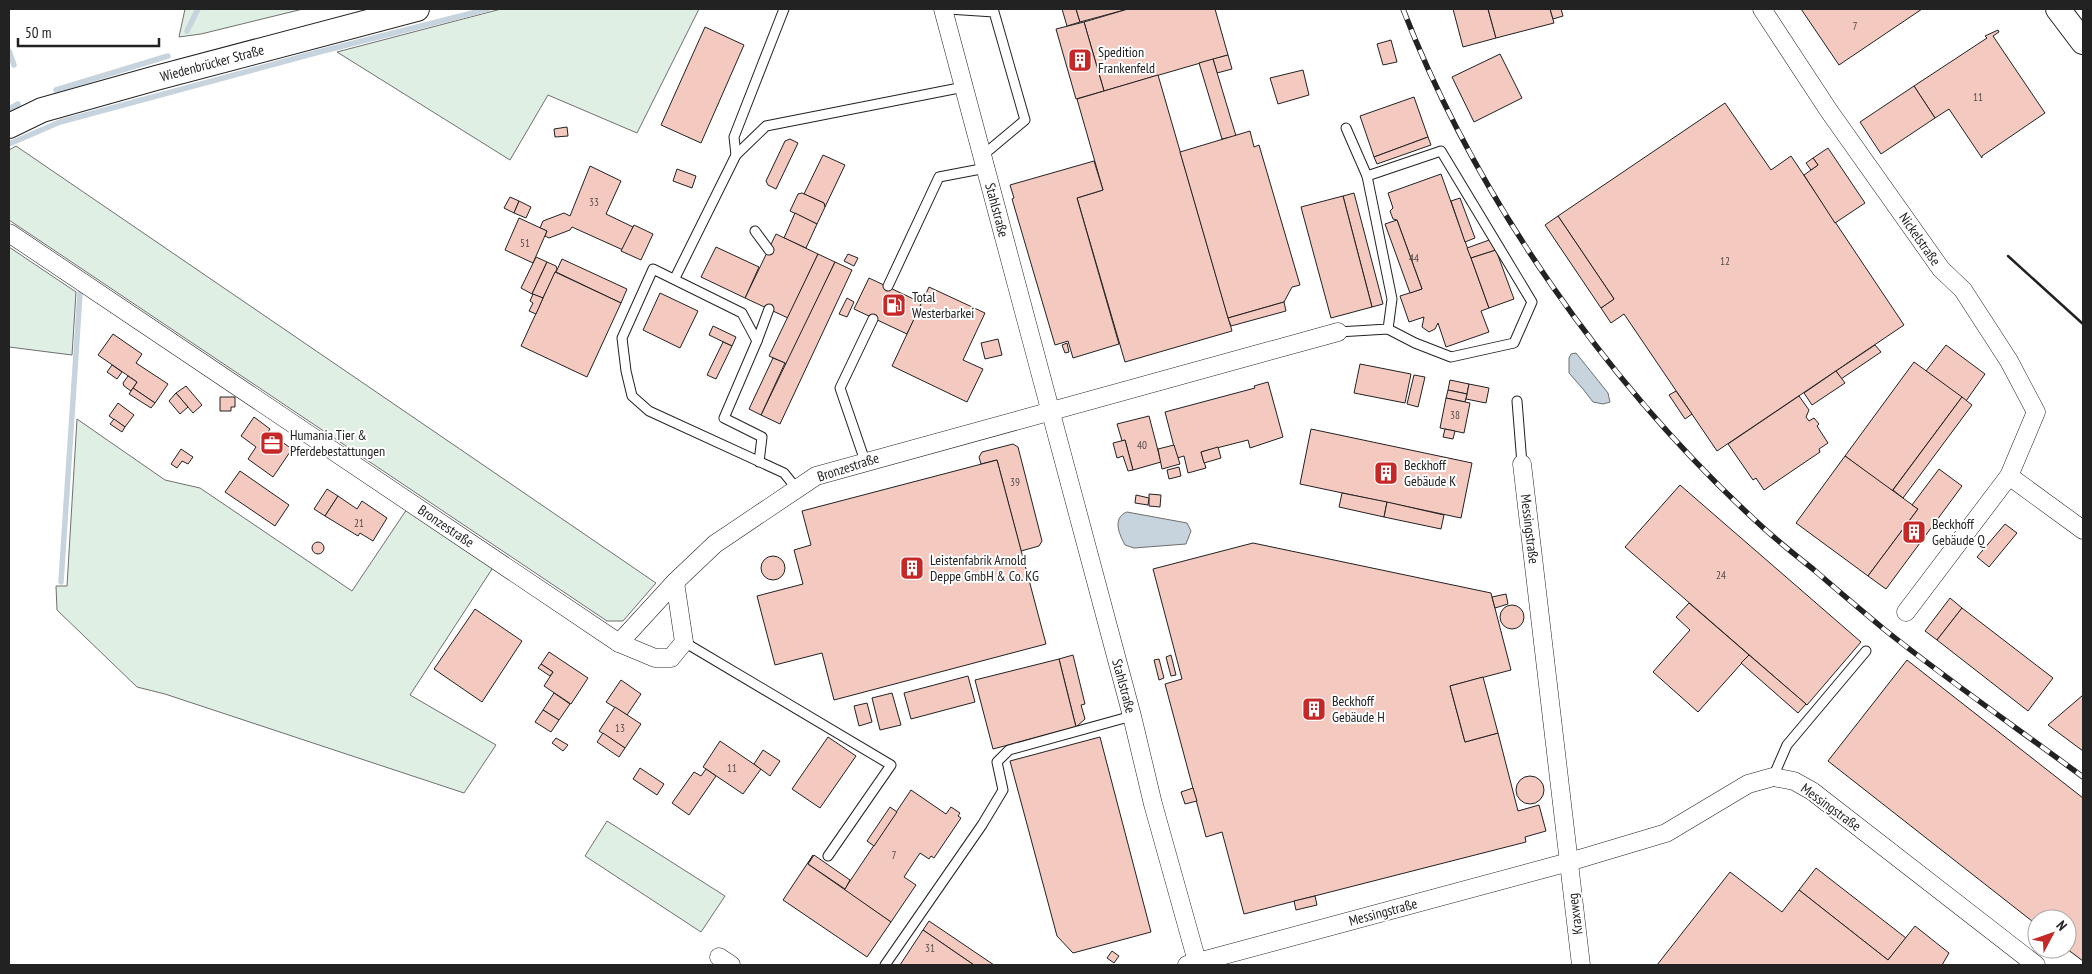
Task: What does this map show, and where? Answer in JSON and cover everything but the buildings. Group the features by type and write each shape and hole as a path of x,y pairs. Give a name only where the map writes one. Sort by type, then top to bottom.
{"main road":[{"name":"Wiedenbrücker Straße","path":"9,126 51,107 417,9"},
{"path":"2058,9 2083,42"}],"street":[{"name":"Stahlstraße","path":"943,9 1132,716 1194,964"},
{"name":"Nickelstraße","path":"1762,9 1829,111 1941,269 1963,290 2009,361 2036,412 2009,476 1906,612"},
{"name":"Bronzestraße","path":"9,233 619,643 655,658 671,658 684,642"},
{"path":"1050,411 1338,332"},
{"name":"Bronzestraße","path":"619,643 675,582 715,544 816,476 1050,411"},
{"name":"Messingstraße","path":"1522,464 1569,862"},
{"path":"2009,476 2083,530"},
{"path":"675,582 684,642"},
{"name":"Messingstraße","path":"1194,964 1569,862 1666,833 1748,784 1773,777 1794,781 1812,791 2036,965"},
{"name":"Kraxweg","path":"1569,862 1581,965"}],"lane":[{"path":"736,155 734,137 784,9"},
{"path":"888,286 939,177 984,162 1025,120 994,12 948,9"},
{"path":"675,278 736,155 766,126 964,87"},
{"path":"1346,128 1367,176 1392,299 1388,329"},
{"path":"1338,332 1388,329 1415,343 1451,357 1514,343 1532,302 1441,151 1367,176"},
{"path":"755,231 769,250"},
{"path":"757,341 742,312 653,269 622,338 626,371 632,396 649,411 784,473 797,489"},
{"path":"759,462 762,437 724,418 769,309"},
{"path":"865,461 840,388 873,319"},
{"path":"1517,401 1522,464"},
{"path":"684,642 890,765 828,856"},
{"path":"1773,777 1787,745 1866,651"},
{"path":"885,965 982,824 1003,790 997,762 1009,750 1132,716"}],"green space":[{"path":"185,9 303,9 201,34 179,37"},
{"path":"501,9 699,9 637,133 548,95 510,160 337,52"},
{"path":"16,146 656,583 623,621 607,621 9,220 9,150"},
{"path":"9,247 76,292 72,355 9,347"},
{"path":"77,419 165,480 200,488 352,591 407,509 494,566 410,695 496,745 464,793 165,694 137,687 57,610 56,586 67,586"},
{"path":"607,821 725,896 701,932 585,856"}],"shaded area":[{"path":"1576,353 1608,393 1610,402 1603,404 1593,402 1569,373 1569,358 1571,354"},
{"path":"1127,512 1187,523 1191,531 1186,544 1134,548 1125,545 1119,531 1118,522 1122,515"}],"waterway":[{"path":"187,31 198,9"},
{"path":"9,144 60,122 319,52 488,9"},
{"path":"9,51 14,65"},
{"path":"56,90 168,56"},
{"path":"9,109 18,104"},
{"path":"61,582 80,293"}],"railway":[{"path":"1403,9 1433,80 1468,150 1508,218 1552,285 1599,349 1649,411 1702,468 1778,540 1909,649 2083,777"}],"wall":[{"path":"2008,256 2083,324"}],"place":[{"name":"Spedition Frankenfeld","path":"1080,60"},
{"name":"Total Westerbarkei","path":"894,305"},
{"name":"Humania Tier & Pferdebestattungen","path":"272,443"},
{"name":"Beckhoff Gebäude K","path":"1386,473"},
{"name":"Beckhoff Gebäude Q","path":"1914,532"},
{"name":"Leistenfabrik Arnold Deppe GmbH & Co. KG","path":"912,568"},
{"name":"Beckhoff Gebäude H","path":"1314,709"}]}
